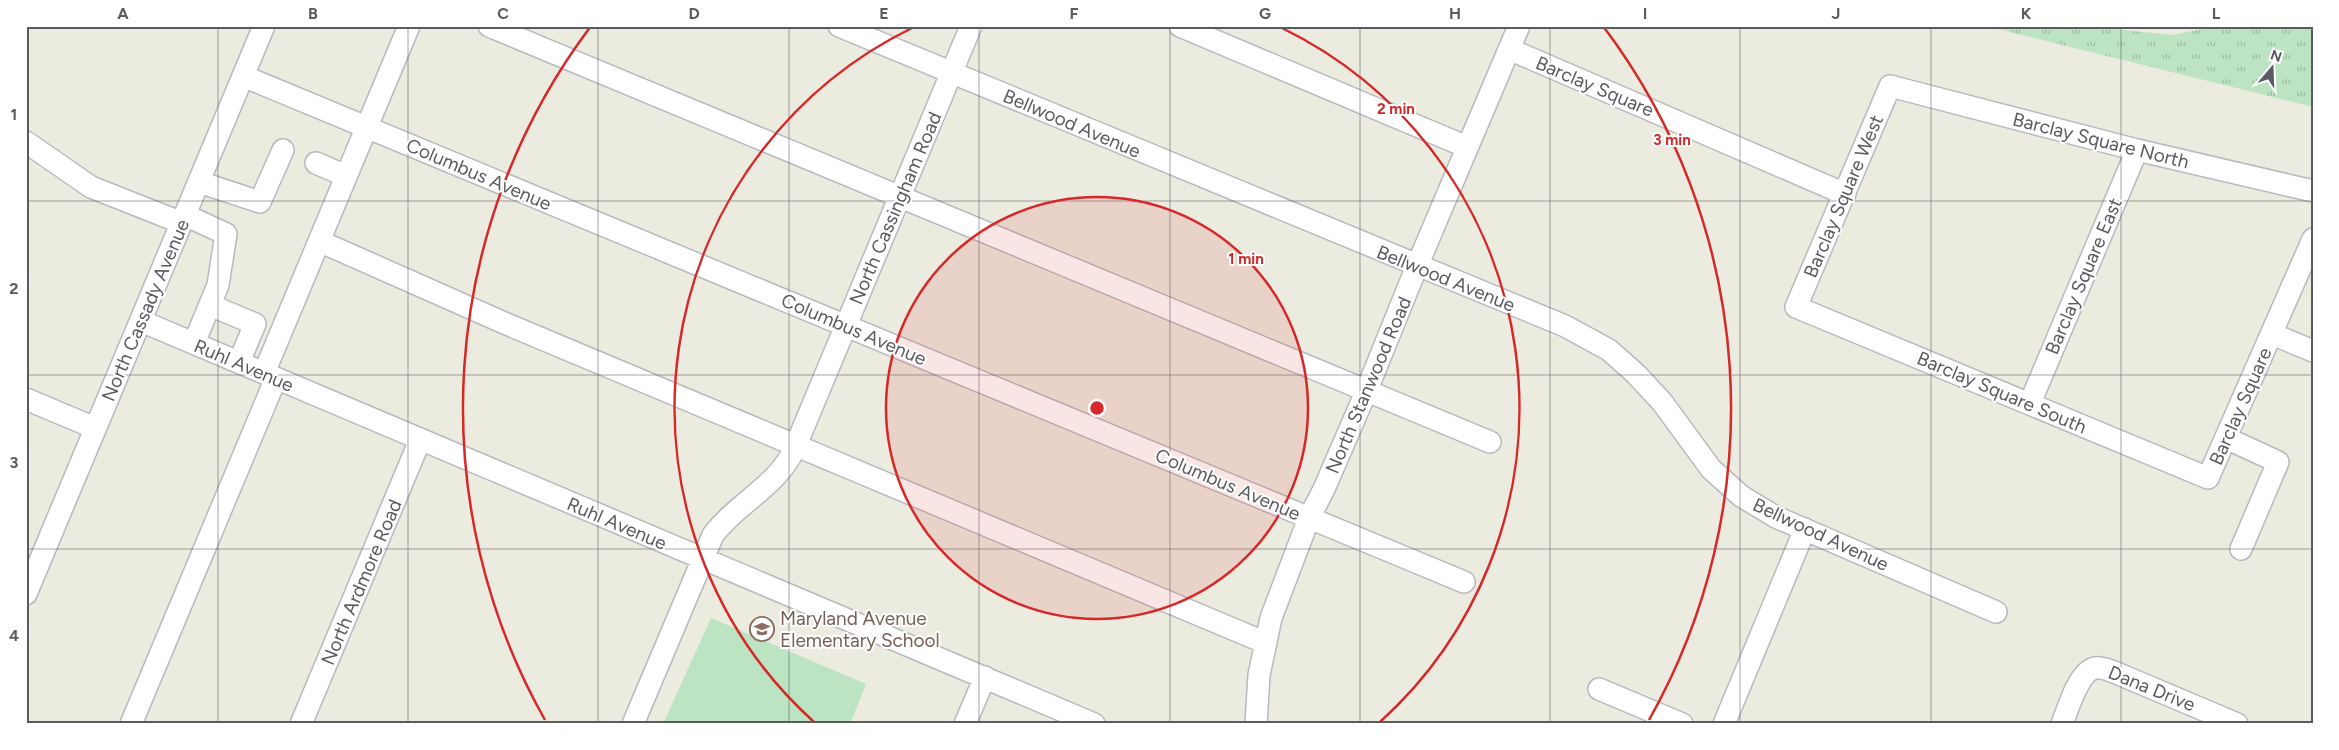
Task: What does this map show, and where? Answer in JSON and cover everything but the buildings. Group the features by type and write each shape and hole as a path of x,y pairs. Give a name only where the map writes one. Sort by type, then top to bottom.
{"street":[{"name":"North Cassady Avenue","path":"26,594 264,26"},
{"path":"131,724 270,376 280,335 409,26"},
{"path":"489,26 1490,442"},
{"name":"Bellwood Avenue","path":"839,26 1565,326 1609,350 1636,374 1662,402 1711,469 1741,496 1776,517 1996,612"},
{"name":"North Cassingham Road","path":"633,724 713,535 725,519 761,493 790,460 971,26"},
{"path":"1180,26 1467,147"},
{"name":"North Stanwood Road","path":"1256,724 1259,675 1271,618 1309,518 1324,489 1367,390 1512,33"},
{"name":"Barclay Square","path":"1512,33 1845,194"},
{"name":"Columbus Avenue","path":"243,76 1464,582"},
{"name":"Barclay Square West","path":"1796,307 1890,86"},
{"name":"Barclay Square North","path":"1890,86 2137,150 2313,191"},
{"path":"26,142 91,187 226,234 218,285 194,343"},
{"path":"199,182 260,202 283,150"},
{"name":"Barclay Square East","path":"2030,403 2137,150"},
{"path":"316,163 346,176"},
{"name":"Barclay Square","path":"2208,478 2313,239"},
{"path":"319,242 502,322 1266,643"},
{"path":"210,305 280,335"},
{"name":"Barclay Square South","path":"1796,307 2208,478"},
{"name":"Ruhl Avenue","path":"141,321 1094,724"},
{"path":"238,362 255,324"},
{"name":"Barclay Square","path":"2272,334 2313,351"},
{"path":"26,399 95,428"},
{"path":"2226,438 2278,462 2241,549"},
{"name":"North Ardmore Road","path":"301,724 420,440"},
{"path":"1724,724 1805,530"},
{"name":"Dana Drive","path":"2062,724 2080,680 2093,669 2103,668 2226,721"},
{"path":"965,724 985,677"},
{"path":"1599,689 1682,724"}],"green space":[{"path":"1986,26 2085,26 2172,35 2218,26 2313,26 2313,107"},
{"path":"711,618 866,684 850,724 663,724"}],"place":[{"name":"Maryland Avenue Elementary School","path":"762,629"}]}
